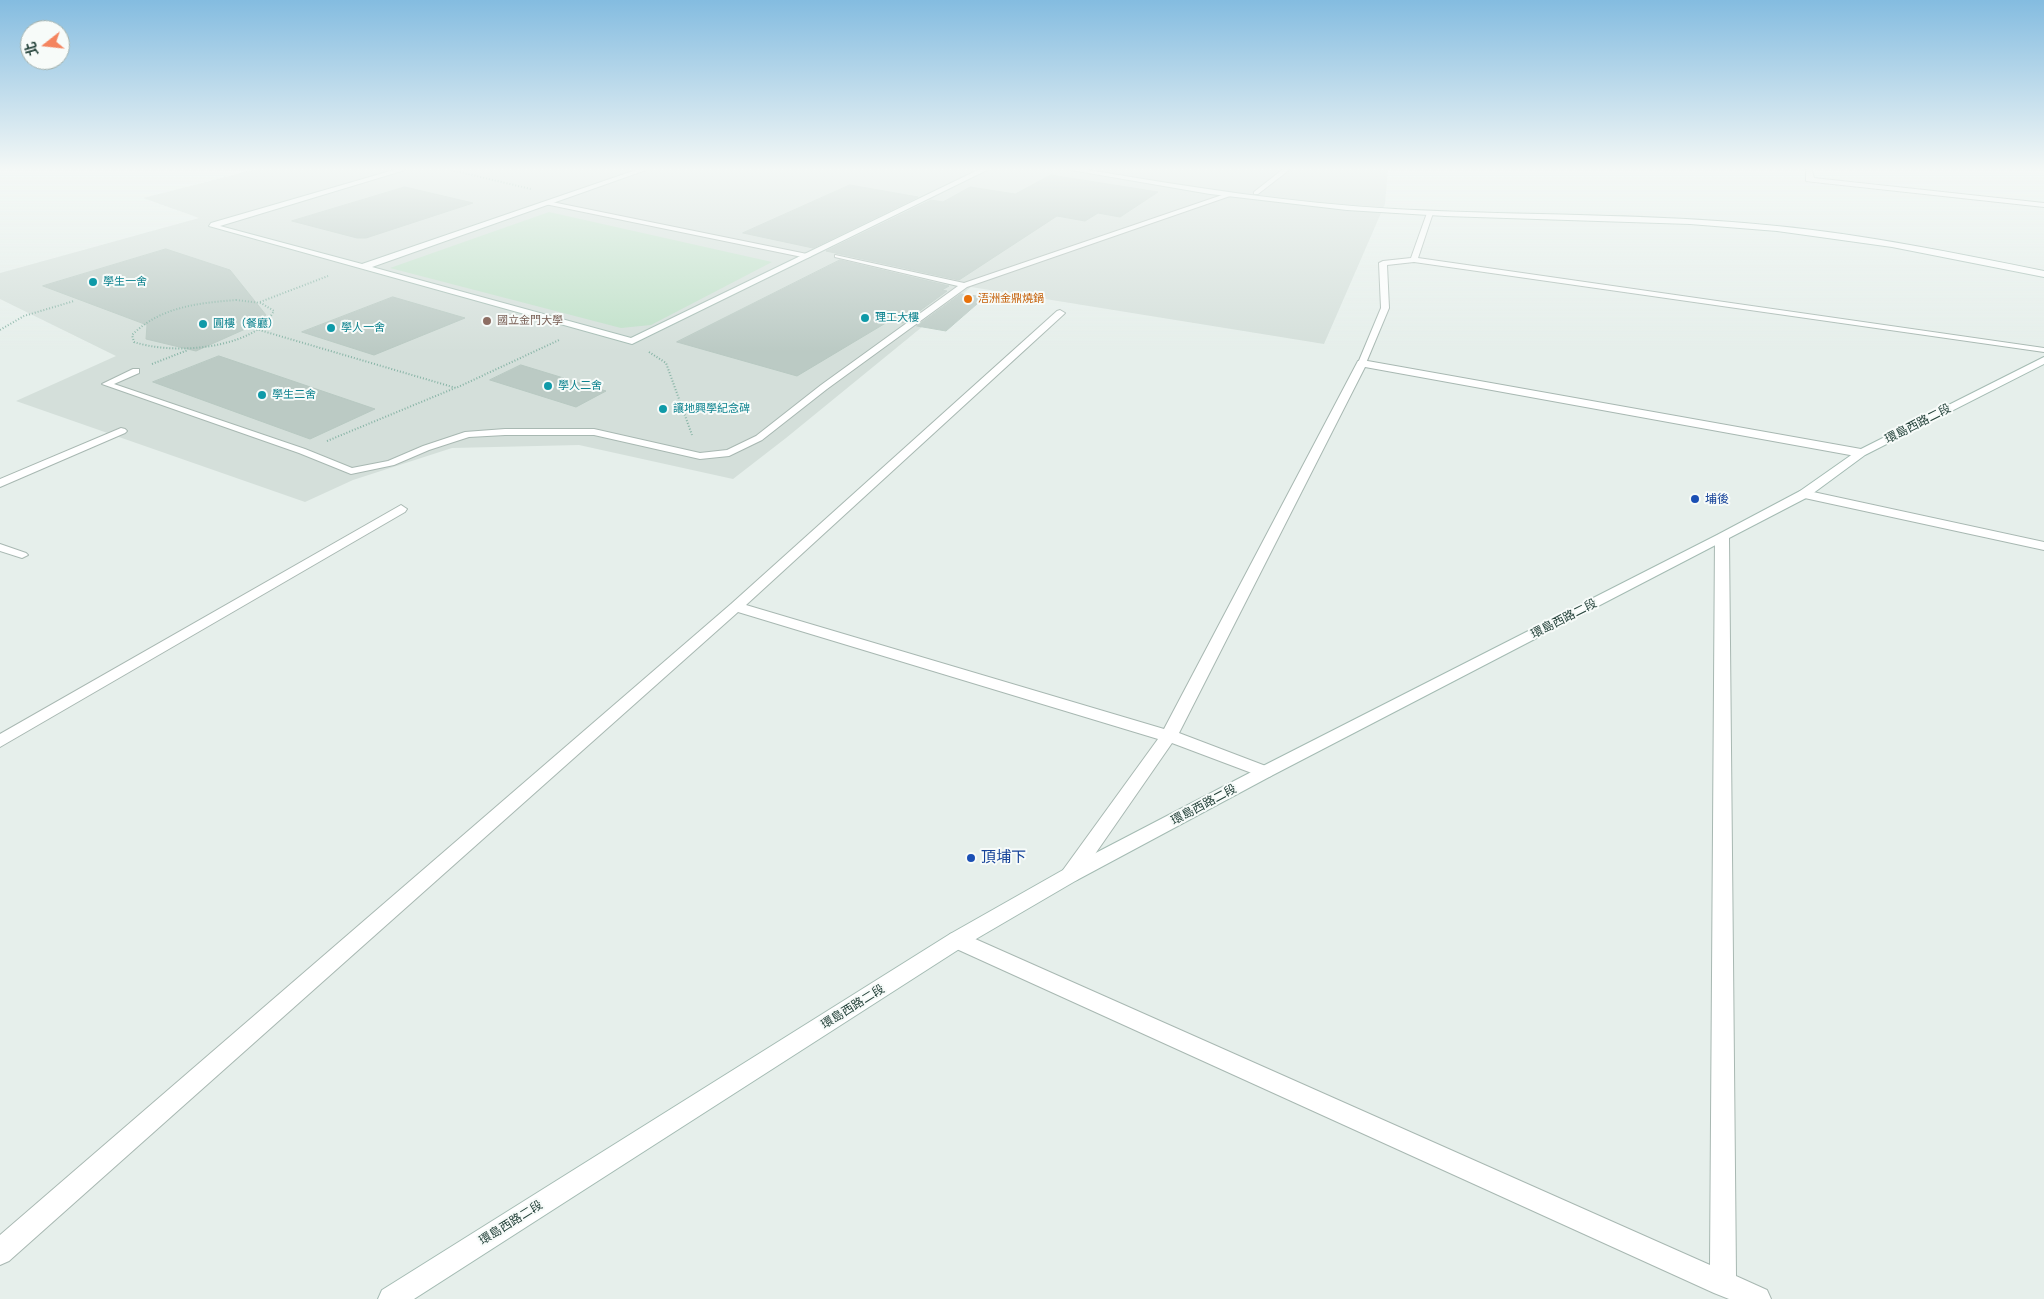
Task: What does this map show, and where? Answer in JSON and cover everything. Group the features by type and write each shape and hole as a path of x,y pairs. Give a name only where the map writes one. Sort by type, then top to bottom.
{"street":[{"path":"230,231 632,341 859,231"},
{"path":"363,267 468,231"},
{"path":"1786,231 1894,245 2044,274"},
{"path":"1832,231 1865,235 2044,269"},
{"path":"0,1252 736,607 1060,313"},
{"name":"環島西路二段","path":"391,1299 957,940 1070,875 1265,772 1722,538 1804,494 1861,453 2044,360"},
{"path":"1070,875 1169,736 1362,363 1861,453"},
{"path":"0,483 121,431"},
{"path":"1804,494 2044,546"},
{"path":"0,741 401,509"},
{"path":"1722,538 1724,1284"},
{"path":"736,607 1169,736 1265,772"},
{"path":"957,940 1758,1299"}],"lane":[{"path":"683,231 807,256"},
{"path":"136,371 106,384 302,451 351,471 391,463 426,448 468,434 594,432 700,456 729,453 759,438 824,387 964,285 1122,231"},
{"path":"1414,260 1424,231"},
{"path":"837,256 964,285"},
{"path":"1362,363 1385,308 1383,263 1414,260 2044,350"},
{"path":"0,548 22,555"}],"path":[{"path":"260,302 336,273 363,267"},
{"path":"236,300 260,302 268,305 274,311 272,318 256,330 223,342 193,348 157,349 134,342 132,335 138,327 150,320 190,306 236,300"},
{"path":"0,330 24,316 74,301"},
{"path":"302,451 456,388 586,328"},
{"path":"256,330 456,388"},
{"path":"136,371 193,348"},
{"path":"666,363 700,456"}],"shaded area":[{"name":"國立金門大學","path":"153,231 1373,231 1324,344 971,287 733,479 579,445 452,448 353,480 305,502 16,401 116,356 0,299 0,273"}],"green space":[{"path":"496,231 632,231 772,262 651,325 621,328 390,268"}],"building":[{"path":"329,231 389,231 366,238 357,238"},
{"path":"748,231 849,231 813,248 743,233"},
{"path":"868,231 1035,231 959,280 826,251"},
{"path":"166,249 230,270 266,315 252,326 196,351 146,339 147,325 43,286"},
{"path":"840,260 949,286 942,290 947,291 903,323 889,321 797,376 677,342"},
{"path":"961,294 985,297 946,331 917,326"},
{"path":"393,297 465,318 374,355 302,332"},
{"name":"學生二舍","path":"219,356 375,409 310,439 153,382"},
{"name":"學人二舍","path":"521,365 606,391 576,407 490,380"}],"place":[{"name":"學生一舍","path":"93,282"},
{"name":"浯洲金鼎燒鍋","path":"968,299"},
{"name":"理工大樓","path":"865,318"},
{"name":"國立金門大學","path":"487,321"},
{"name":"圓樓（餐廳）","path":"203,324"},
{"name":"學人一舍","path":"331,328"},
{"name":"學人二舍","path":"548,386"},
{"name":"學生二舍","path":"262,395"},
{"name":"讓地興學紀念碑","path":"663,409"},
{"name":"埔後","path":"1695,499"},
{"name":"頂埔下","path":"971,858"}]}
